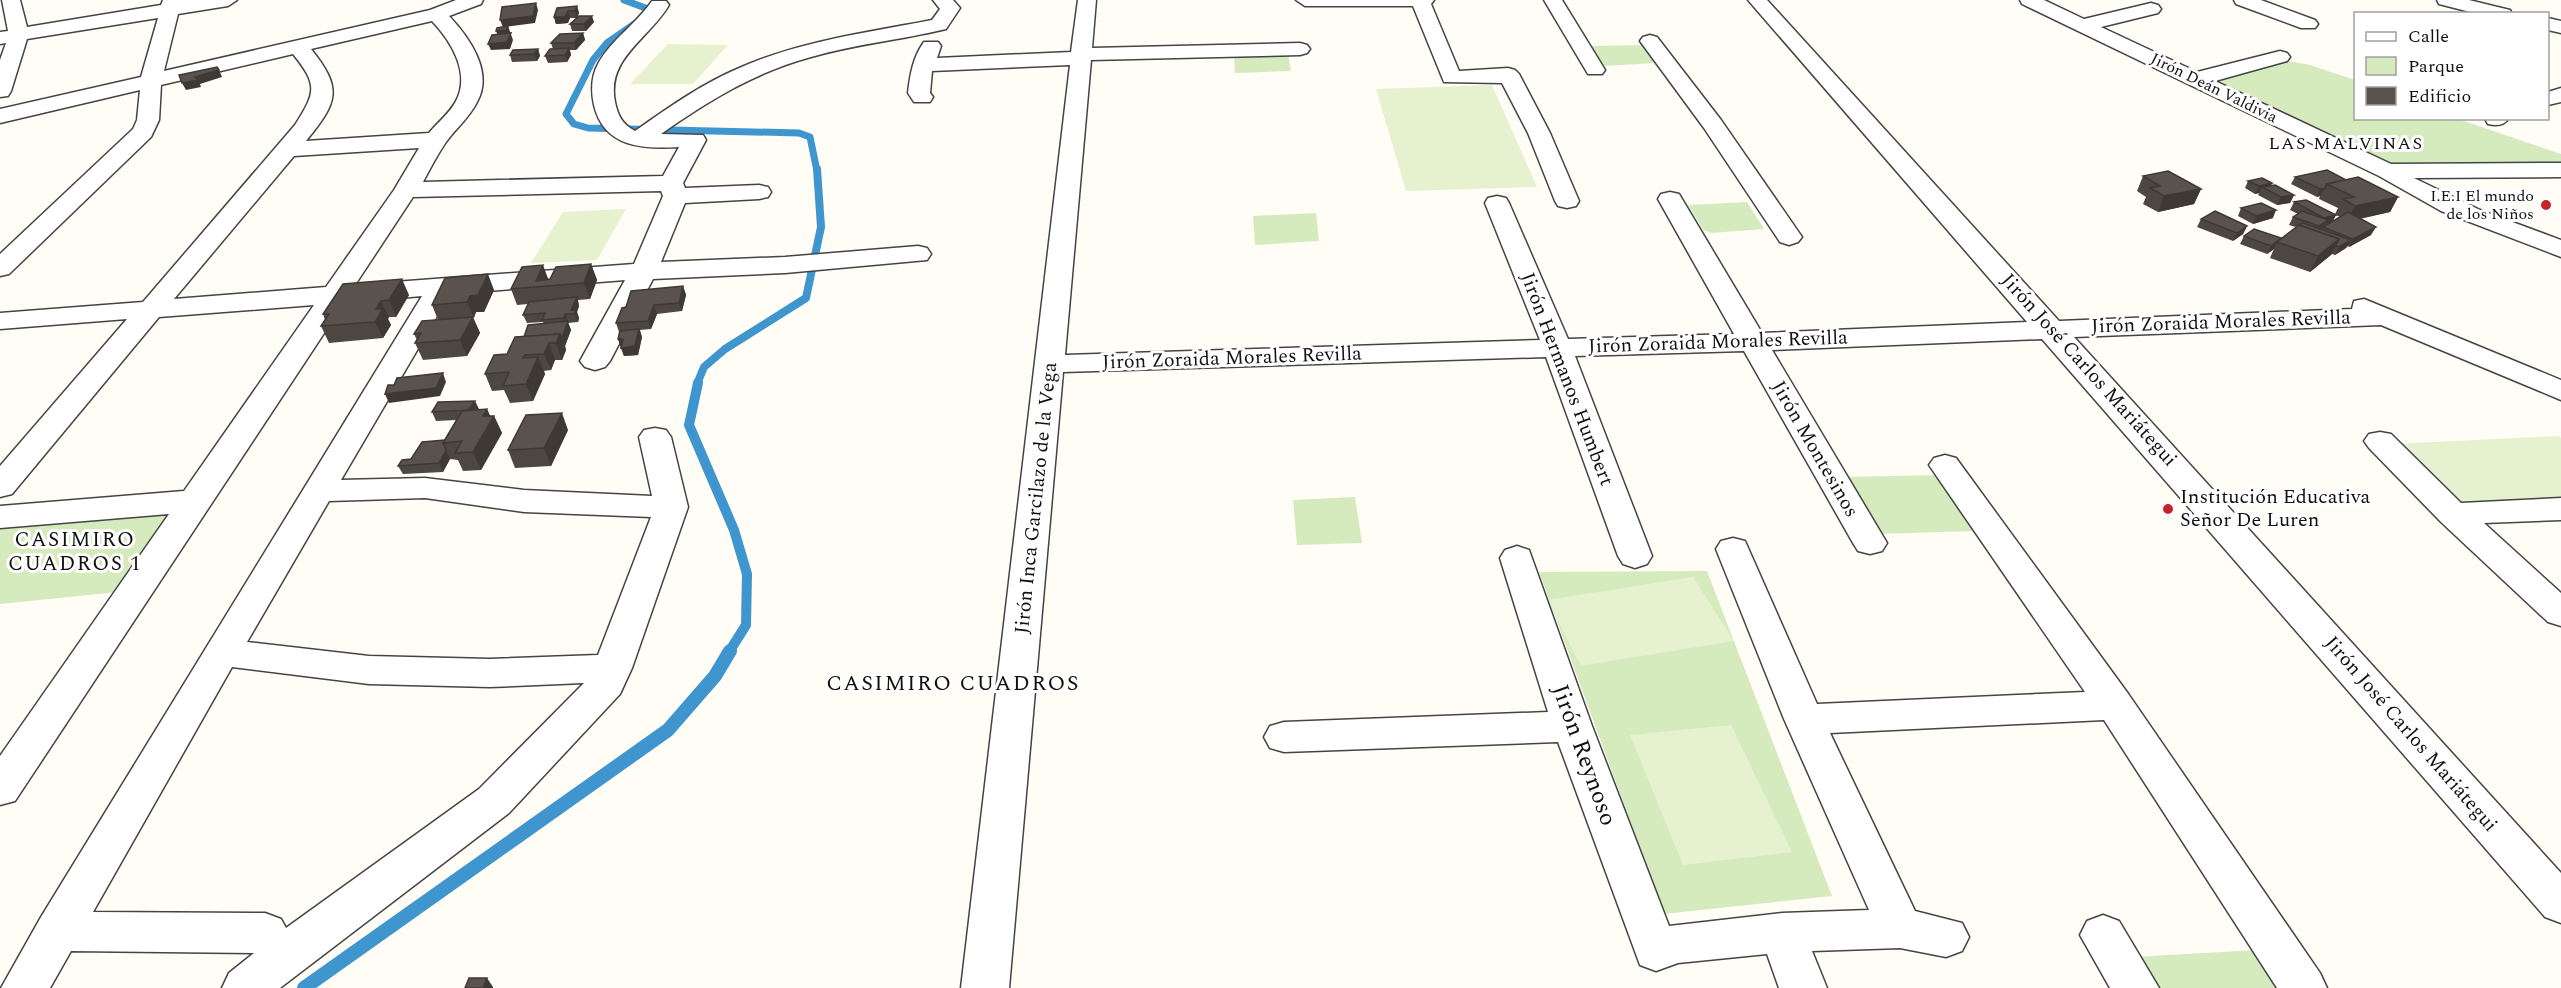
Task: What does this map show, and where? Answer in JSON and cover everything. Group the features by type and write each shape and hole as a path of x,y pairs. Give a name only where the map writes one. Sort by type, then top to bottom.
{"street":[{"path":"0,91 10,36 10,0"},
{"path":"10,36 171,5 228,0"},
{"path":"0,116 444,12 474,0"},
{"path":"922,97 918,93 924,65 939,25 950,8 942,0"},
{"path":"1305,0 1425,0"},
{"path":"1420,0 1451,78 1508,75 1539,133 1567,201"},
{"path":"1554,0 1595,70"},
{"name":"Jirón José Carlos Mariátegui","path":"1757,0 2561,904"},
{"name":"Jirón Deán Valdivia","path":"2029,0 2387,171 2407,186 2461,211 2561,249"},
{"path":"2243,0 2308,24"},
{"path":"2446,0 2495,12"},
{"name":"Jirón Inca Garcilazo de la Vega","path":"986,988 1088,2"},
{"path":"0,268 143,132 148,120 151,80 171,5"},
{"path":"594,361 644,271 673,190 695,140 615,131 605,110 602,78 613,58 653,16 658,6"},
{"path":"2084,25 2151,9"},
{"path":"0,789 406,190 435,140 469,98 471,67 444,12"},
{"path":"644,135 681,108 757,68 795,54 939,25"},
{"path":"1650,41 1713,125 1789,237"},
{"path":"0,487 304,129 325,94 324,81 298,47"},
{"path":"924,65 1081,56 1300,49"},
{"path":"2196,79 2280,57"},
{"path":"287,149 435,140"},
{"path":"2387,171 2561,170"},
{"path":"406,190 759,192"},
{"name":"Jirón Montesinos","path":"1670,199 1870,543"},
{"name":"Jirón Hermanos Humbert","path":"1497,203 1557,347 1635,556"},
{"path":"0,305 157,300 341,285 441,287 644,271 785,265 907,255"},
{"path":"25,988 222,652 321,491 441,287"},
{"path":"0,321 157,300"},
{"name":"Jirón Zoraida Morales Revilla","path":"1050,364 1754,342 2372,310 2561,391"},
{"path":"246,988 289,952 494,801 606,684 672,507 655,437"},
{"path":"2379,441 2453,514 2561,613"},
{"path":"1945,465 2115,705 2267,938 2303,988"},
{"path":"321,491 425,488 524,501 672,507"},
{"path":"0,517 194,501"},
{"path":"2453,514 2561,509"},
{"path":"1733,549 1804,719 1900,928"},
{"name":"Jirón Reynoso","path":"1516,558 1572,726 1656,951 1676,944 1782,933"},
{"path":"222,652 369,670 490,673 613,668"},
{"path":"1804,719 2115,705"},
{"path":"1284,737 1572,726"},
{"path":"1803,988 1782,933 1900,928 1946,937"},
{"path":"57,931 265,933"},
{"path":"2103,935 2135,988"}],"green space":[{"path":"668,44 728,45 693,84 630,84"},
{"path":"1643,45 1656,63 1603,66 1591,46"},
{"path":"1288,53 1291,71 1235,73 1234,55"},
{"path":"2284,60 2310,65 2354,80 2354,120 2461,120 2561,154 2561,166 2363,164 2212,80 2248,72"},
{"path":"1492,85 1537,187 1406,191 1376,89"},
{"path":"1747,202 1764,229 1711,233 1703,230 1688,205"},
{"path":"626,209 597,260 531,263 563,212"},
{"path":"1316,213 1319,241 1255,245 1253,216"},
{"path":"2558,436 2561,438 2561,501 2463,506 2393,444"},
{"path":"1941,475 1976,531 1875,534 1844,477"},
{"path":"1355,497 1362,543 1297,545 1293,500"},
{"path":"177,508 118,592 0,604 0,524"},
{"path":"1707,571 1832,896 1664,914 1539,572"},
{"path":"1693,577 1734,641 1581,666 1547,600"},
{"path":"1731,725 1792,852 1683,865 1630,735"},
{"path":"2256,950 2281,988 2151,988 2133,957"}],"building":[{"path":"536,3 533,16 500,20 502,7"},
{"path":"577,6 575,11 568,11 565,17 554,17 557,8"},
{"path":"579,16 592,16 584,24 570,24"},
{"path":"508,26 507,30 496,31 497,28"},
{"path":"511,33 507,42 488,44 492,35"},
{"path":"583,33 574,43 551,43 560,34"},
{"path":"569,48 565,55 545,56 550,49"},
{"path":"538,49 534,54 510,55 513,50"},
{"path":"217,67 219,70 195,77 198,80 182,83 179,75"},
{"path":"2327,170 2346,180 2327,184 2324,189 2320,189 2295,177"},
{"path":"2168,171 2201,189 2164,196 2150,188 2160,186 2143,176"},
{"path":"2358,177 2398,197 2355,206 2343,199 2354,197 2327,184"},
{"path":"2262,178 2272,183 2259,186 2248,181"},
{"path":"2275,185 2294,195 2281,197 2262,187"},
{"path":"2306,200 2336,215 2324,218 2294,202"},
{"path":"2261,203 2276,210 2256,216 2241,208"},
{"path":"2215,211 2247,226 2237,233 2201,219"},
{"path":"2302,211 2328,220 2319,226 2293,217"},
{"path":"2348,212 2376,227 2353,239 2323,227"},
{"path":"2303,223 2351,240 2339,247 2336,246 2339,239 2299,225"},
{"path":"2299,225 2339,239 2318,256 2277,242"},
{"path":"2254,229 2281,238 2271,246 2244,236"},
{"path":"591,264 584,283 511,289 522,267 543,265 536,281 550,279 556,267"},
{"path":"488,274 478,295 470,296 467,302 432,305 445,278"},
{"path":"402,279 389,300 381,301 376,309 383,309 375,322 321,326 329,314 323,314 343,284"},
{"path":"683,286 679,303 654,305 648,321 616,323 622,308 626,307 631,291"},
{"path":"577,297 571,310 576,310 574,314 565,314 564,318 542,320 545,313 523,315 529,302"},
{"path":"473,317 460,340 415,343 421,333 414,334 422,321"},
{"path":"568,321 562,338 560,334 524,337 528,325"},
{"path":"639,329 635,346 621,348 623,339 618,339 620,331"},
{"path":"560,334 556,343 549,343 544,354 525,355 523,358 538,357 526,384 503,386 509,372 485,374 494,355 507,354 515,337"},
{"path":"443,373 436,388 385,394 388,385 394,385 397,378"},
{"path":"475,401 468,410 432,412 438,402"},
{"path":"487,409 483,416 494,416 473,452 455,453 462,441 443,443 462,411"},
{"path":"562,413 544,448 508,450 526,415"},
{"path":"444,440 446,450 439,463 398,466 402,460 411,459 422,442"},
{"path":"469,978 487,978 483,988 465,988"}],"waterway":[{"path":"624,0 648,9 649,14 607,43 593,60 566,114 574,124 588,128 799,133 810,137 817,171"},
{"path":"697,384 704,367 725,349 806,298 821,227 817,169"},
{"path":"698,383 689,425 734,530 747,574 746,625 729,652"},
{"path":"304,988 668,730 715,676 730,651"}],"place":[{"name":"I.E.I El mundo de los Niños","path":"2546,205"},
{"name":"Institución Educativa Señor De Luren","path":"2168,509"}],"district":[{"name":"LAS MALVINAS","path":"2346,143"},
{"name":"CASIMIRO CUADROS 1","path":"75,552"},
{"name":"CASIMIRO CUADROS","path":"953,683"}]}
